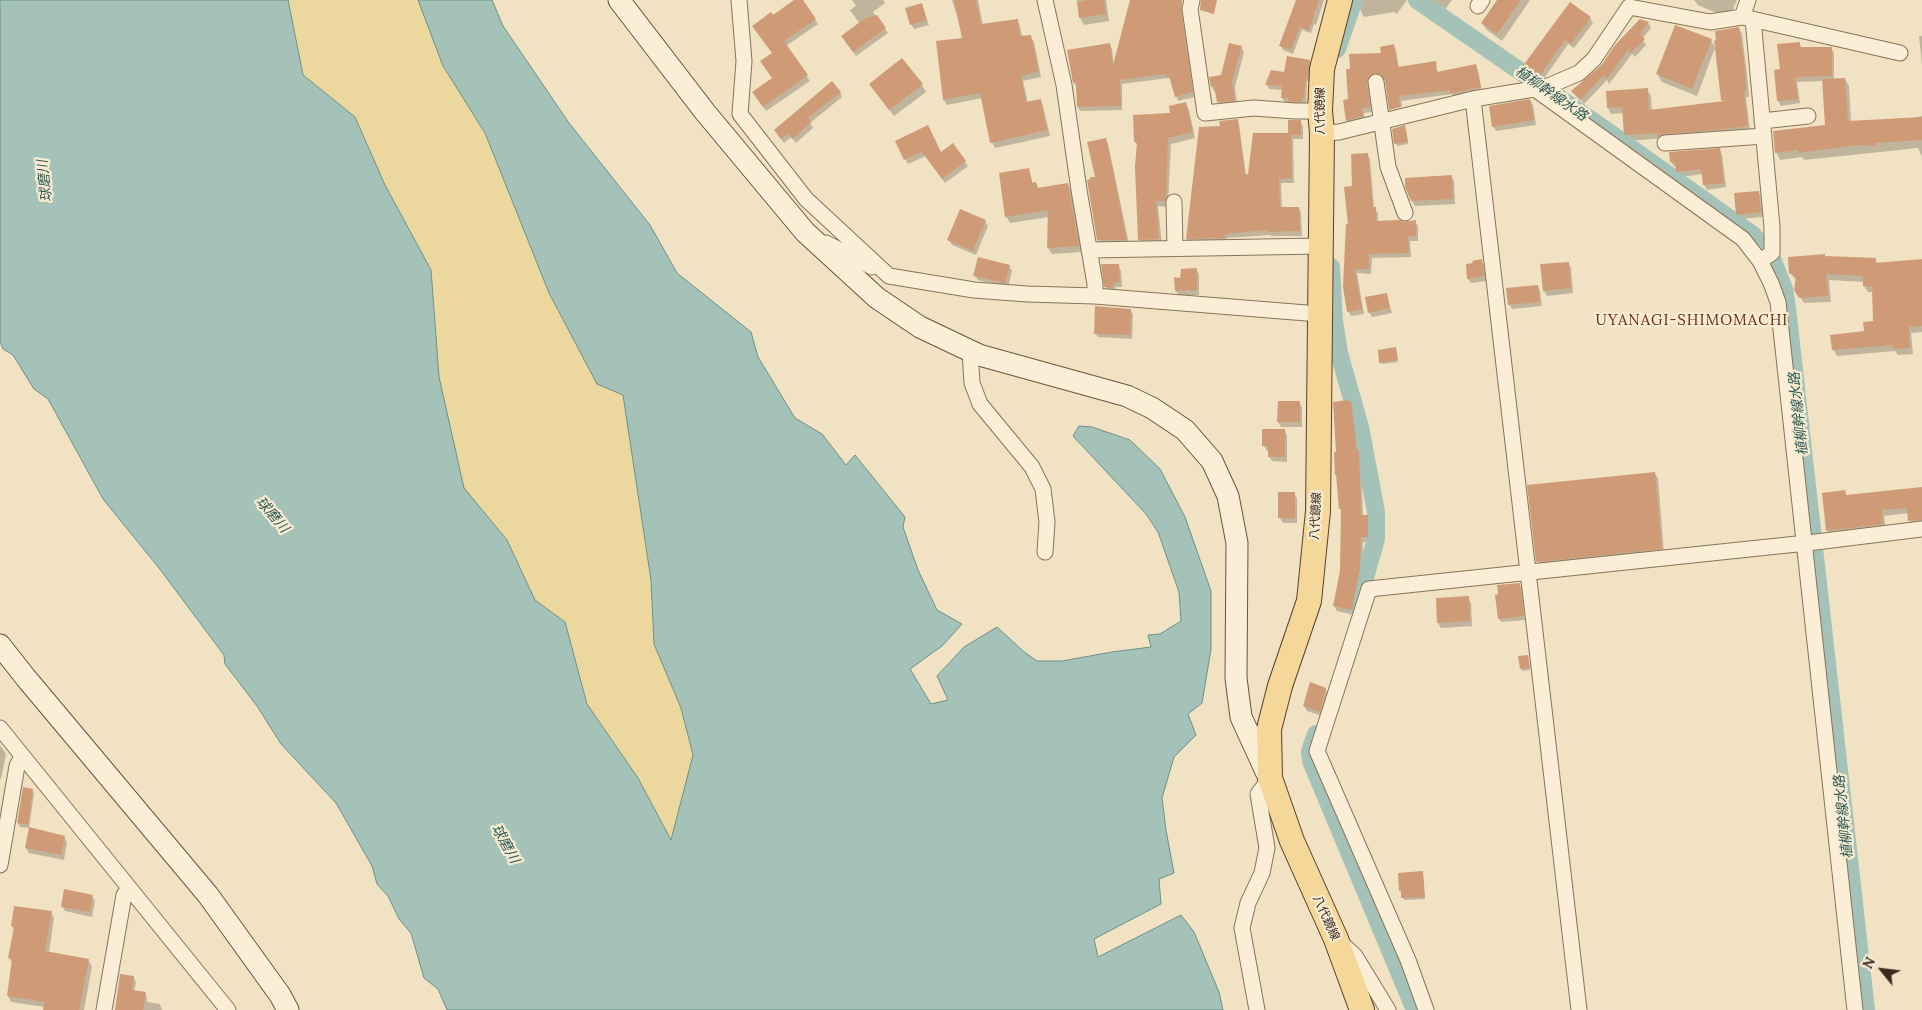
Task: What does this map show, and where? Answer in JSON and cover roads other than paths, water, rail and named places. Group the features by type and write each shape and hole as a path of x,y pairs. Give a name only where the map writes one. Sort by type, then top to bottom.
{"main road":[{"name":"八代鏡線","path":"1340,0 1322,69 1318,511 1309,601 1280,686 1268,730 1270,778 1292,841 1336,939 1362,1010"}],"street":[{"path":"619,0 705,112 805,232 877,298 920,327 970,351 1127,396 1152,408 1185,430 1212,461 1228,496 1238,542 1236,678 1241,717 1270,778 1258,794 1267,848 1262,873 1248,903 1242,928 1257,1010"},
{"path":"739,0 744,61 740,114 806,199 889,276"},
{"path":"1045,0 1064,85 1095,284 1095,296"},
{"path":"1192,0 1190,9 1206,114 1254,108 1295,111 1339,132 1473,99 1546,87 1579,73 1594,59 1626,4 1710,22 1747,18 1900,53"},
{"path":"1748,0 1747,18 1763,129 1772,227 1766,257 1771,283 1778,302 1809,543 1855,1010"},
{"path":"1376,82 1388,167 1405,213"},
{"path":"1535,89 1766,257"},
{"path":"1473,99 1579,1010"},
{"path":"1665,143 1763,129 1808,116"},
{"path":"1174,202 1174,248"},
{"path":"805,232 889,276 983,290 1027,294 1095,296 1292,310 1320,314"},
{"path":"1089,250 1320,246"},
{"path":"970,351 972,383 980,404 1032,467 1044,490 1047,522 1045,552"},
{"path":"1426,1010 1408,960 1317,751 1369,589 1809,543 1922,529"},
{"path":"0,645 208,894 280,995 288,1010"},
{"path":"0,728 228,1010"},
{"path":"0,865 3,825 17,766 22,756"},
{"path":"104,1010 124,895 129,888"},
{"path":"1336,939 1355,956 1388,1010"}],"water":[{"name":"球磨川","path":"0,0 288,0 303,75 355,117 385,185 431,270 439,377 464,488 507,540 535,600 565,622 587,704 638,778 671,840 693,755 681,708 654,644 651,580 623,395 597,384 549,293 485,133 443,66 418,0 492,0 503,26 569,123 650,225 677,273 751,332 758,357 795,418 822,434 846,465 855,455 905,517 903,527 918,570 937,610 962,624 942,646 910,669 931,704 948,700 937,676 964,647 997,627 1037,661 1062,661 1151,647 1148,635 1160,634 1181,621 1179,592 1158,532 1146,514 1073,436 1079,426 1092,427 1130,440 1160,469 1185,517 1211,591 1211,649 1202,703 1188,714 1196,735 1174,757 1162,798 1174,873 1159,879 1161,904 1094,939 1098,957 1181,915 1194,932 1219,992 1223,1010 447,1010 438,989 424,978 411,933 399,919 388,896 377,884 372,866 336,803 281,744 257,706 225,664 224,655 159,568 103,499 48,399 34,389 13,355 3,349 0,341"}],"waterway":[{"path":"1337,49 1354,0"},
{"name":"植柳幹線水路","path":"1417,0 1753,235 1773,261 1784,289 1787,308 1866,1010"},
{"path":"1331,267 1334,321 1339,353 1360,427 1376,512 1376,539 1357,606"},
{"path":"1316,734 1310,751 1311,761 1415,1010"}],"district":[{"name":"UYANAGI-SHIMOMACHI","path":"1692,321"}]}
